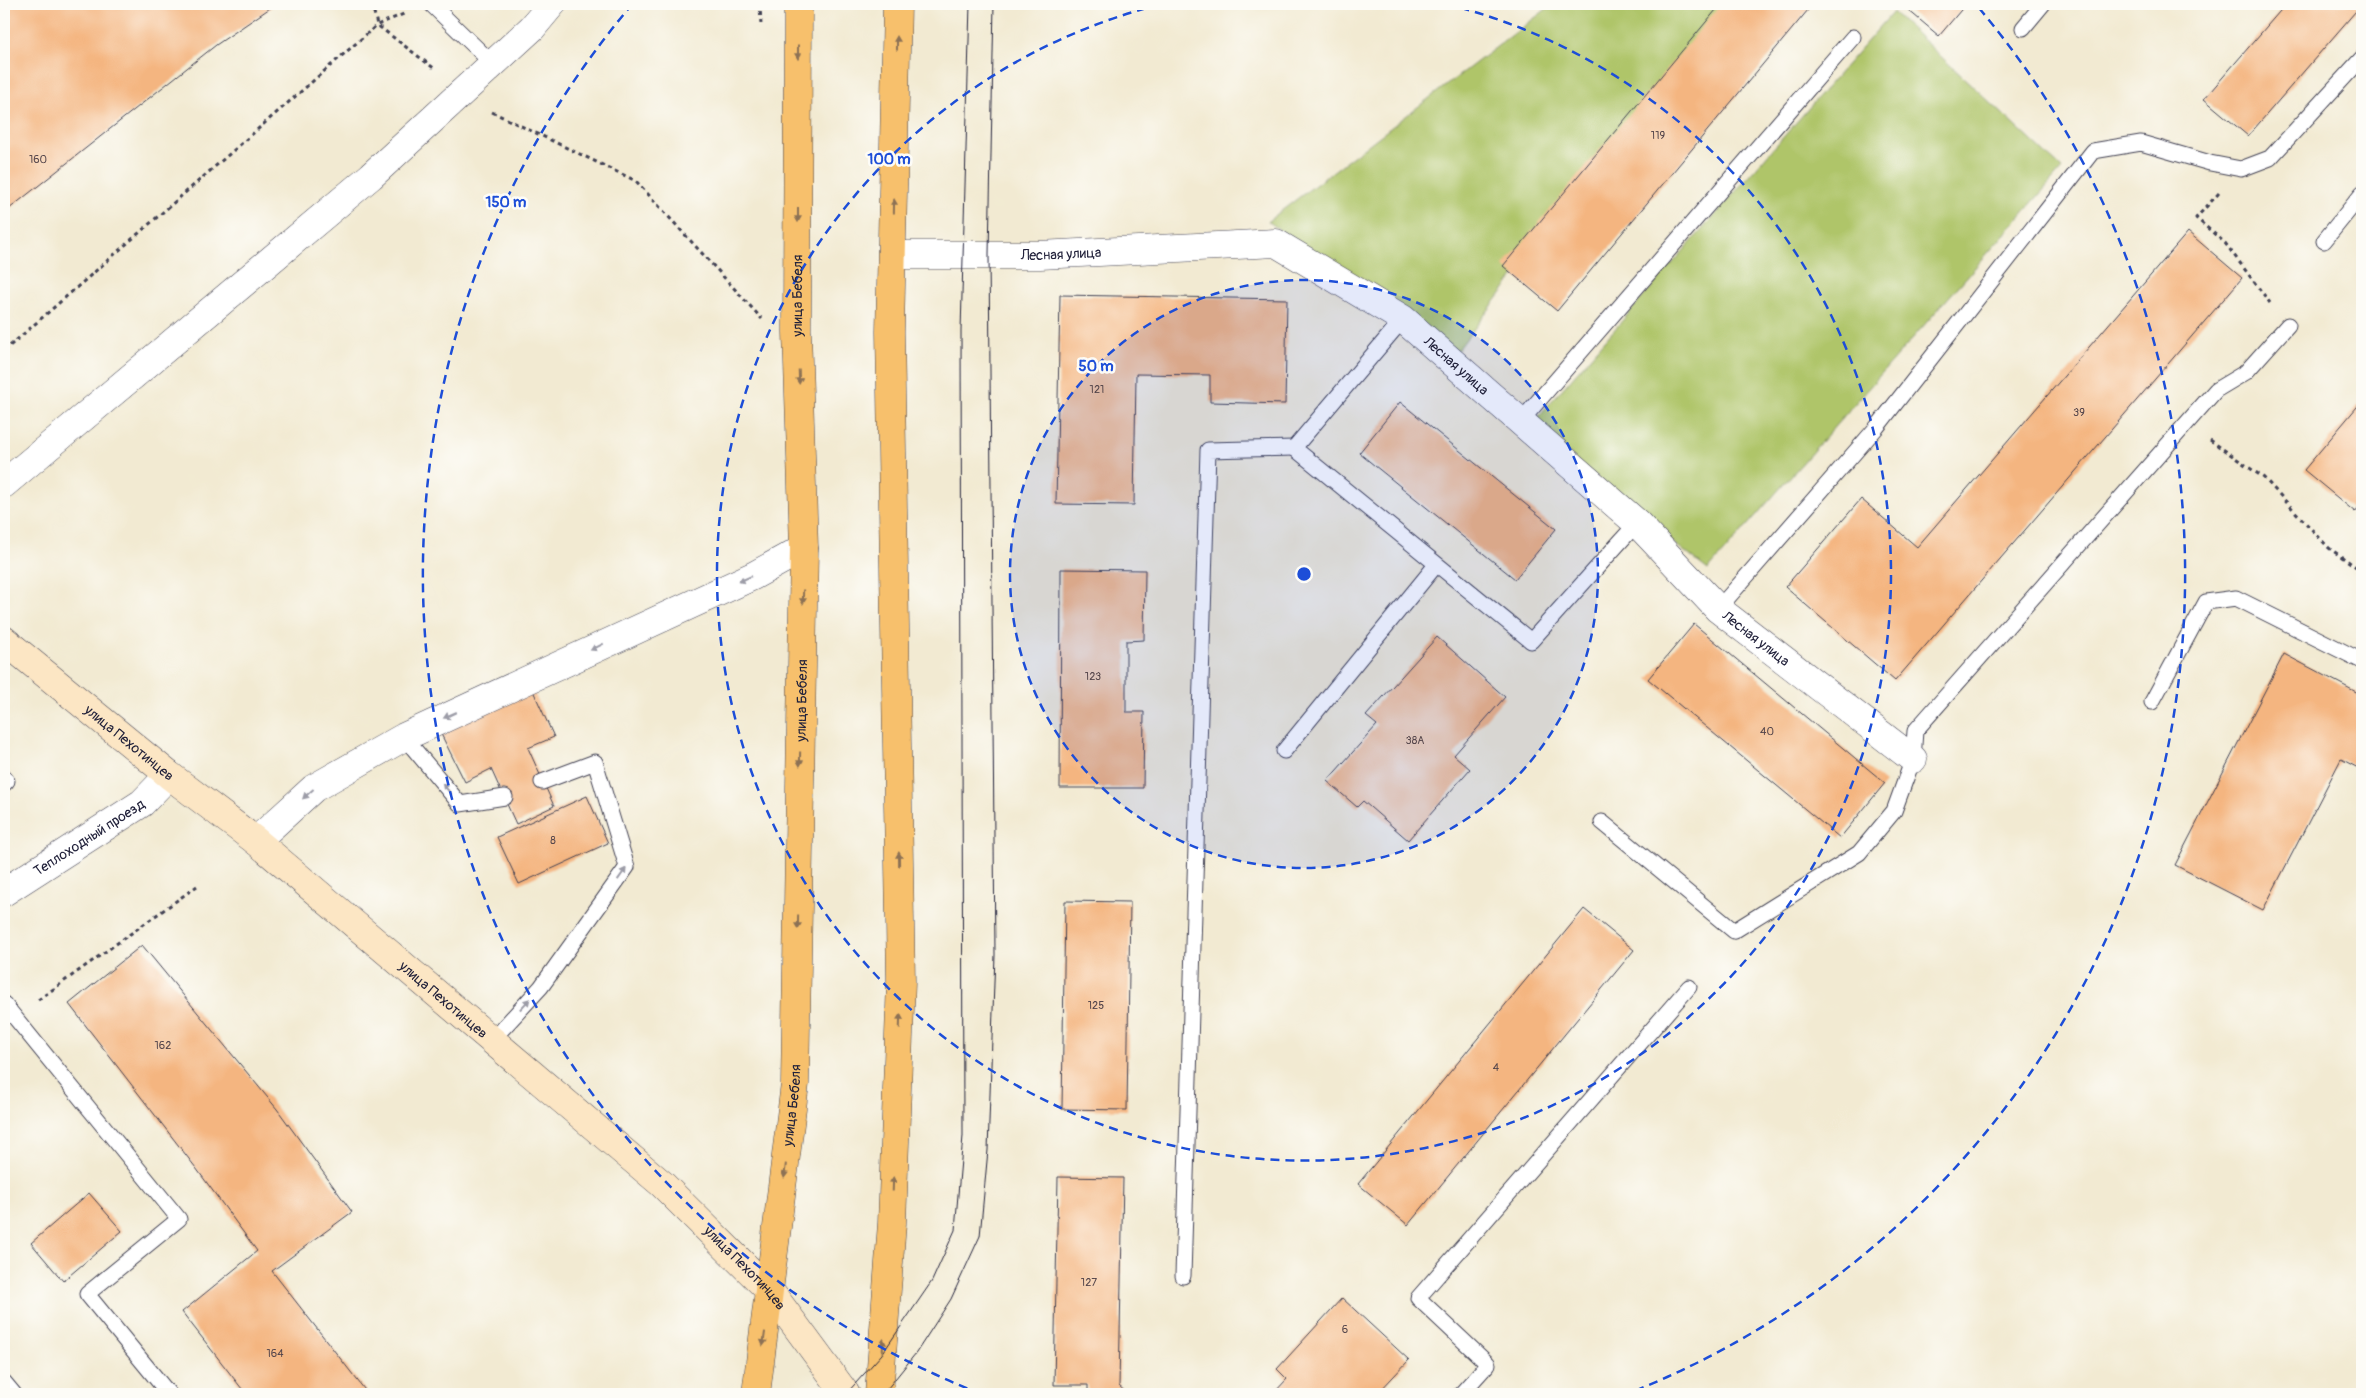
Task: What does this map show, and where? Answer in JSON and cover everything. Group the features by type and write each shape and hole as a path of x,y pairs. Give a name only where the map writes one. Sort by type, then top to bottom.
{"main road":[{"name":"улица Бебеля","path":"756,1394 795,1084 804,548 797,332 798,4"},
{"path":"879,1394 892,1223 901,981 890,332 897,4"},
{"name":"улица Пехотинцев","path":"4,640 170,775 256,841 662,1184 770,1291 846,1394"}],"street":[{"path":"4,484 371,176 532,28 552,4"},
{"name":"Лесная улица","path":"893,255 1040,254 1276,243 1403,319 1637,523 1718,609 1913,759"},
{"path":"256,841 314,788 404,736 753,576 804,548"},
{"name":"Теплоходный проезд","path":"4,892 142,803 170,775"}],"lane":[{"path":"431,4 493,64"},
{"path":"2024,28 2043,4"},
{"path":"1520,422 1853,36"},
{"path":"1718,609 1877,427 2093,151 2141,143 2210,163 2241,169 2270,158 2362,58"},
{"path":"2324,241 2362,194"},
{"path":"1294,448 1403,319"},
{"path":"1602,822 1734,931 1859,853 1894,811 1913,759 1915,731 2216,390 2246,372 2288,324"},
{"path":"1183,1276 1208,450 1294,448 1531,641 1637,523"},
{"path":"1284,750 1436,565"},
{"path":"2152,702 2206,602 2236,598 2362,661"},
{"path":"404,736 460,804 506,797"},
{"path":"492,1040 541,987 627,867 596,762 542,782"},
{"path":"4,778 7,781 4,784"},
{"path":"1461,1394 1488,1364 1418,1298 1688,987"},
{"path":"4,1004 179,1219 87,1294 169,1394"},
{"path":"4,1382 14,1394"}],"path":[{"path":"372,4 377,25 487,110 636,181 766,323"},
{"path":"4,351 377,25 411,11"},
{"path":"2241,169 2196,218 2225,243 2255,286 2288,324"},
{"path":"2186,424 2264,478 2329,548 2362,571"},
{"path":"14,1017 197,886"}],"green space":[{"path":"1553,4 1724,4 1450,360 1268,221"},
{"path":"1893,12 2062,169 1708,570 1528,428"}],"building":[{"path":"4,4 276,4 216,45 4,213"},
{"path":"1721,4 1813,4 1557,311 1503,266"},
{"path":"1901,4 1966,4 1939,36"},
{"path":"2286,4 2362,4 2248,136 2204,99"},
{"path":"2188,232 2242,278 1895,681 1785,587 1861,499 1917,547"},
{"path":"1060,295 1287,299 1285,404 1210,402 1210,375 1136,374 1134,505 1056,504"},
{"path":"2362,401 2362,503 2355,512 2304,470"},
{"path":"1400,402 1556,529 1515,579 1359,453"},
{"path":"1061,569 1145,570 1144,640 1126,641 1126,712 1144,712 1143,788 1060,788"},
{"path":"1694,624 1885,783 1840,838 1648,679"},
{"path":"1437,637 1505,697 1454,755 1470,769 1408,840 1363,801 1357,807 1327,781 1377,725 1366,716"},
{"path":"2284,654 2362,695 2362,770 2341,759 2263,910 2175,865"},
{"path":"530,684 554,737 528,748 554,806 516,824 491,769 465,782 439,730"},
{"path":"587,796 608,843 519,884 497,837"},
{"path":"1065,901 1130,902 1127,1110 1062,1109"},
{"path":"1584,909 1634,950 1408,1225 1358,1184"},
{"path":"142,945 277,1109 352,1212 272,1271 368,1394 246,1394 182,1312 257,1251 196,1168 69,1004"},
{"path":"1058,1177 1123,1178 1119,1386 1128,1394 1088,1394 1088,1385 1054,1385"},
{"path":"89,1193 122,1231 63,1281 31,1243"},
{"path":"1342,1298 1409,1360 1377,1394 1273,1394 1287,1379 1277,1369"}],"tram line":[{"path":"846,1394 882,1354 932,1281 955,1230 963,1136 961,331 970,4"},
{"path":"883,1394 916,1353 951,1299 980,1236 988,1150 995,955 989,254 994,4"}]}
